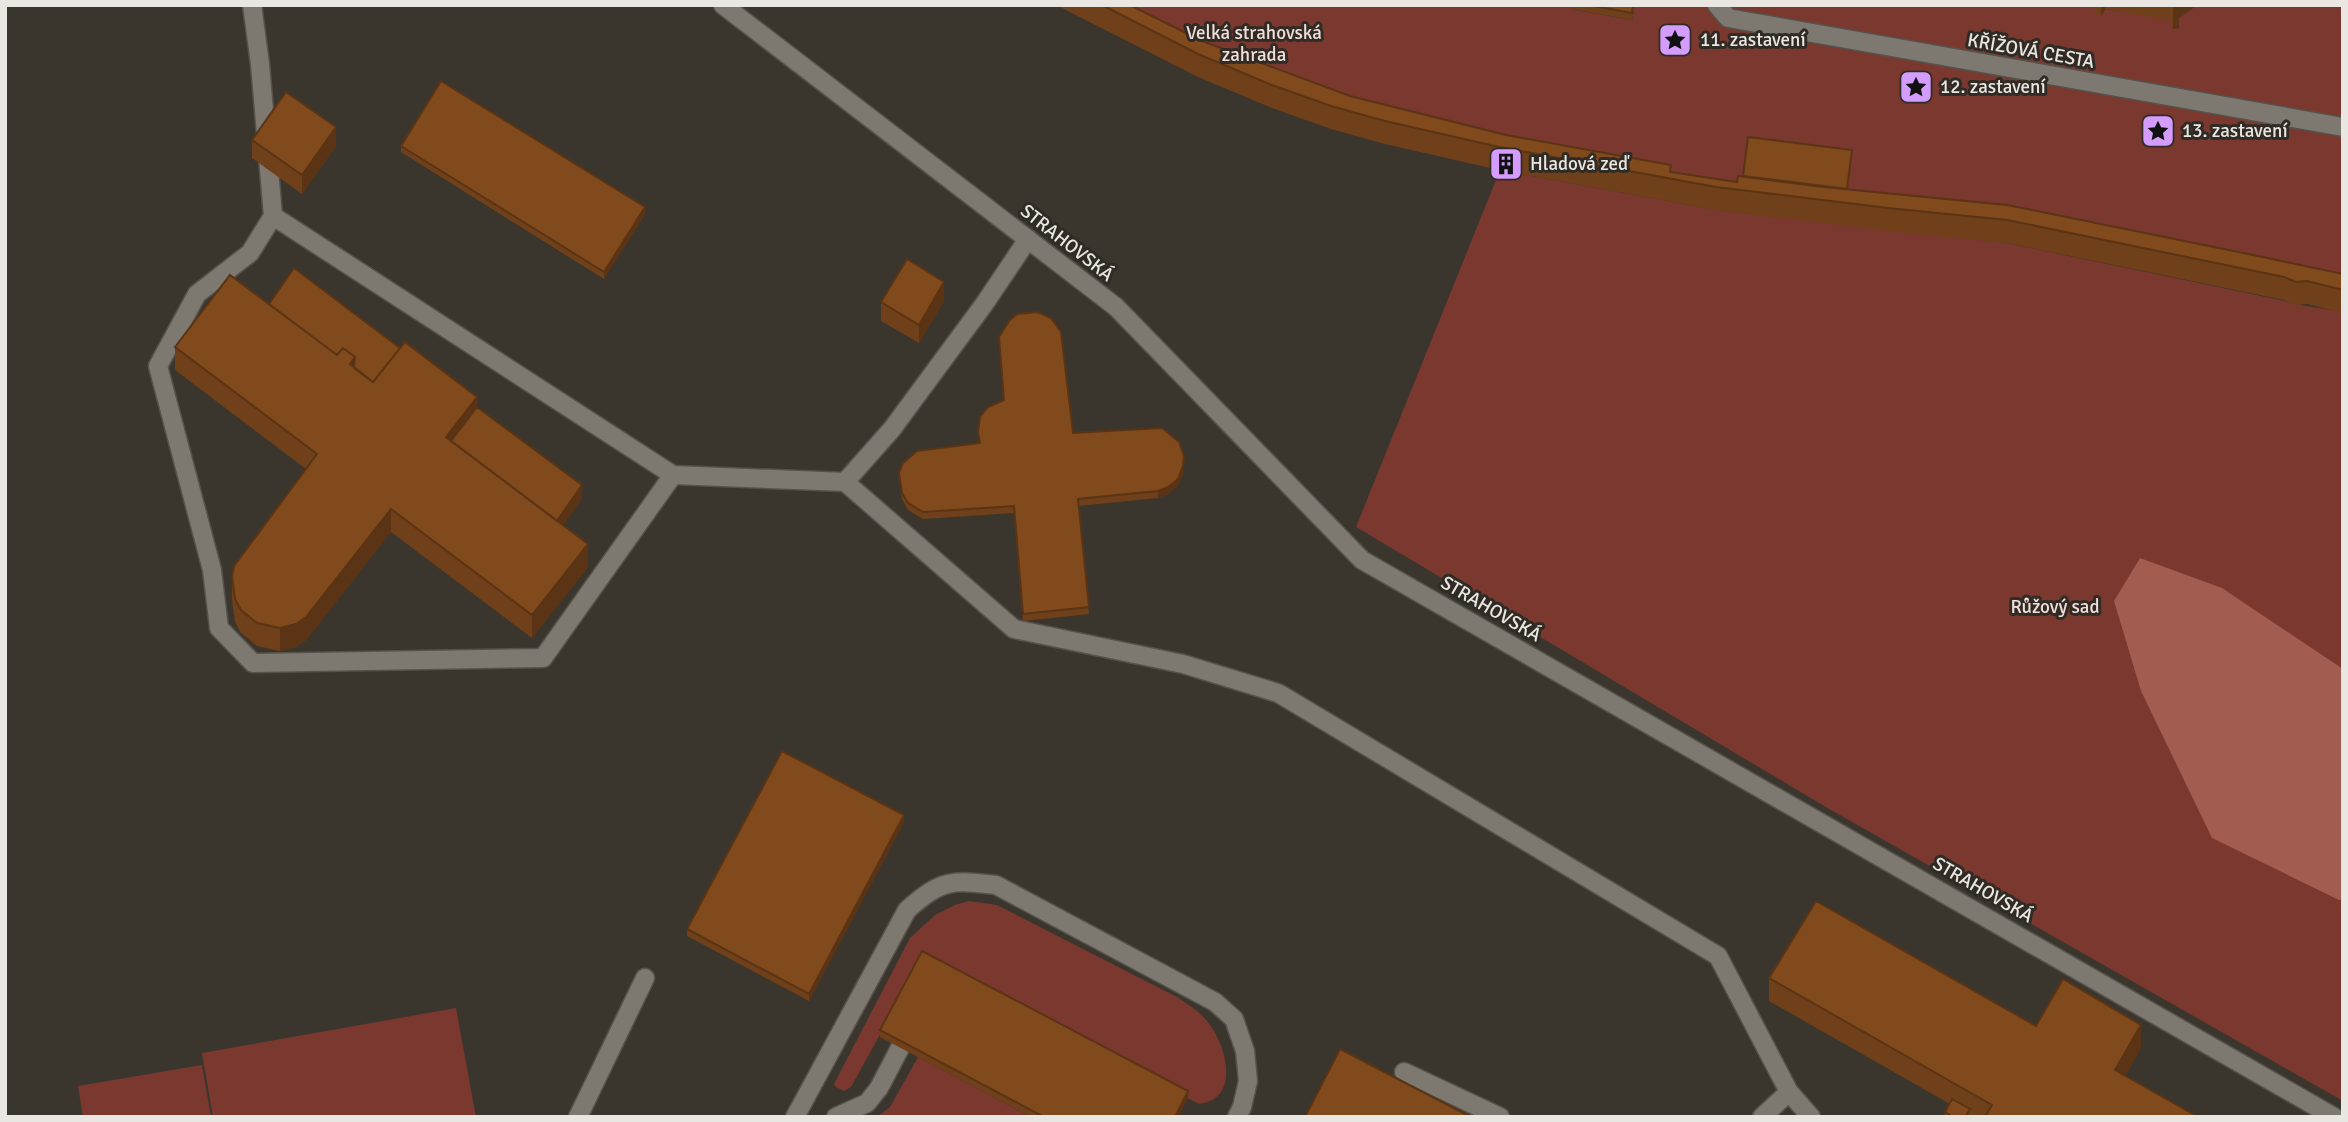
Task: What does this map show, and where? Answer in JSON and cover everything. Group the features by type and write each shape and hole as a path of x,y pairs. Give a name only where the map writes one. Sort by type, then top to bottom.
{"street":[{"path":"252,5 260,64 273,216 250,253 197,294 158,366 212,570 219,628 253,663 543,658 673,475"},
{"name":"STRAHOVSKÁ","path":"723,5 1116,307 1362,560 2334,1117"},
{"name":"KŘÍŽOVÁ CESTA","path":"1717,5 1728,18 2343,127"},
{"path":"273,216 673,475 845,482 1014,629 1183,664 1278,693 1718,956 1789,1091 1811,1117"},
{"path":"845,482 892,429 985,303 1028,239"},
{"path":"795,1117 907,910 931,889 960,881 996,885 1215,1002 1234,1019 1245,1051 1248,1081 1237,1117"},
{"path":"578,1117 645,978"},
{"path":"836,1117 867,1103 879,1088 900,1048"},
{"path":"1404,1072 1500,1117"},
{"path":"1762,1117 1789,1091"}],"green space":[{"name":"Velká strahovská zahrada","path":"1085,5 1573,5 1576,10 1632,20 1635,5 2099,5 2101,16 2105,9 2178,19 2197,5 2343,5 2343,297 1506,158"},
{"name":"Růžový sad","path":"1500,170 1717,210 2007,243 2343,312 2343,1101 1824,806 1356,527"},
{"path":"969,901 997,905 1177,997 1195,1010 1210,1025 1225,1059 1225,1083 1220,1093 1212,1100 1199,1104 922,958 851,1087 844,1091 836,1087 834,1084 910,938 935,915"},
{"path":"456,1008 476,1117 213,1117 202,1053"},
{"path":"918,1057 1031,1117 877,1117 890,1107"},
{"path":"202,1065 211,1117 83,1117 78,1086"}],"shaded area":[{"path":"2140,558 2222,588 2343,669 2343,899 2339,900 2212,838 2141,691 2114,601"}],"building":[{"path":"1102,5 1130,5 1202,41 1350,96 1506,135 1671,165 1670,172 1737,182 1738,176 2007,205 2343,274 2343,290 2007,220 1716,187 1499,147 1385,121 1272,85 1198,54"},
{"path":"1589,5 1633,5 1632,13"},
{"path":"441,81 645,207 604,272 401,146"},
{"path":"286,92 336,127 302,175 252,140"},
{"path":"1748,137 1852,150 1847,189 1743,176"},
{"path":"907,259 944,282 919,325 881,302"},
{"path":"294,268 400,348 373,382 354,368 355,357 343,348 337,355 269,304"},
{"path":"230,275 337,355 343,348 355,357 350,364 373,382 405,342 477,397 446,437 588,544 532,615 391,509 306,617 296,624 280,628 257,623 241,610 235,599 232,576 234,566 317,454 175,347"},
{"path":"1037,312 1051,318 1061,332 1073,433 1162,428 1179,442 1184,456 1178,479 1168,487 1158,491 1078,499 1089,607 1023,614 1014,506 923,512 908,503 902,493 899,473 903,463 917,451 980,443 980,417 988,407 1004,400 999,337 1017,314"},
{"path":"477,407 582,485 557,521 451,441"},
{"path":"782,751 904,815 809,994 687,929"},
{"path":"1816,901 2036,1026 2063,979 2141,1025 2115,1070 2198,1117 1985,1117 1992,1105 1769,978"},
{"path":"922,951 1188,1091 1175,1117 1044,1117 880,1030"},
{"path":"1340,1049 1471,1117 1305,1117"},
{"path":"1952,1099 1970,1109 1965,1117 1953,1117 1945,1112"}],"place":[{"name":"11. zastavení","path":"1675,40"},
{"name":"12. zastavení","path":"1916,87"},
{"name":"13. zastavení","path":"2158,131"},
{"name":"Hladová zeď","path":"1506,164"}]}
